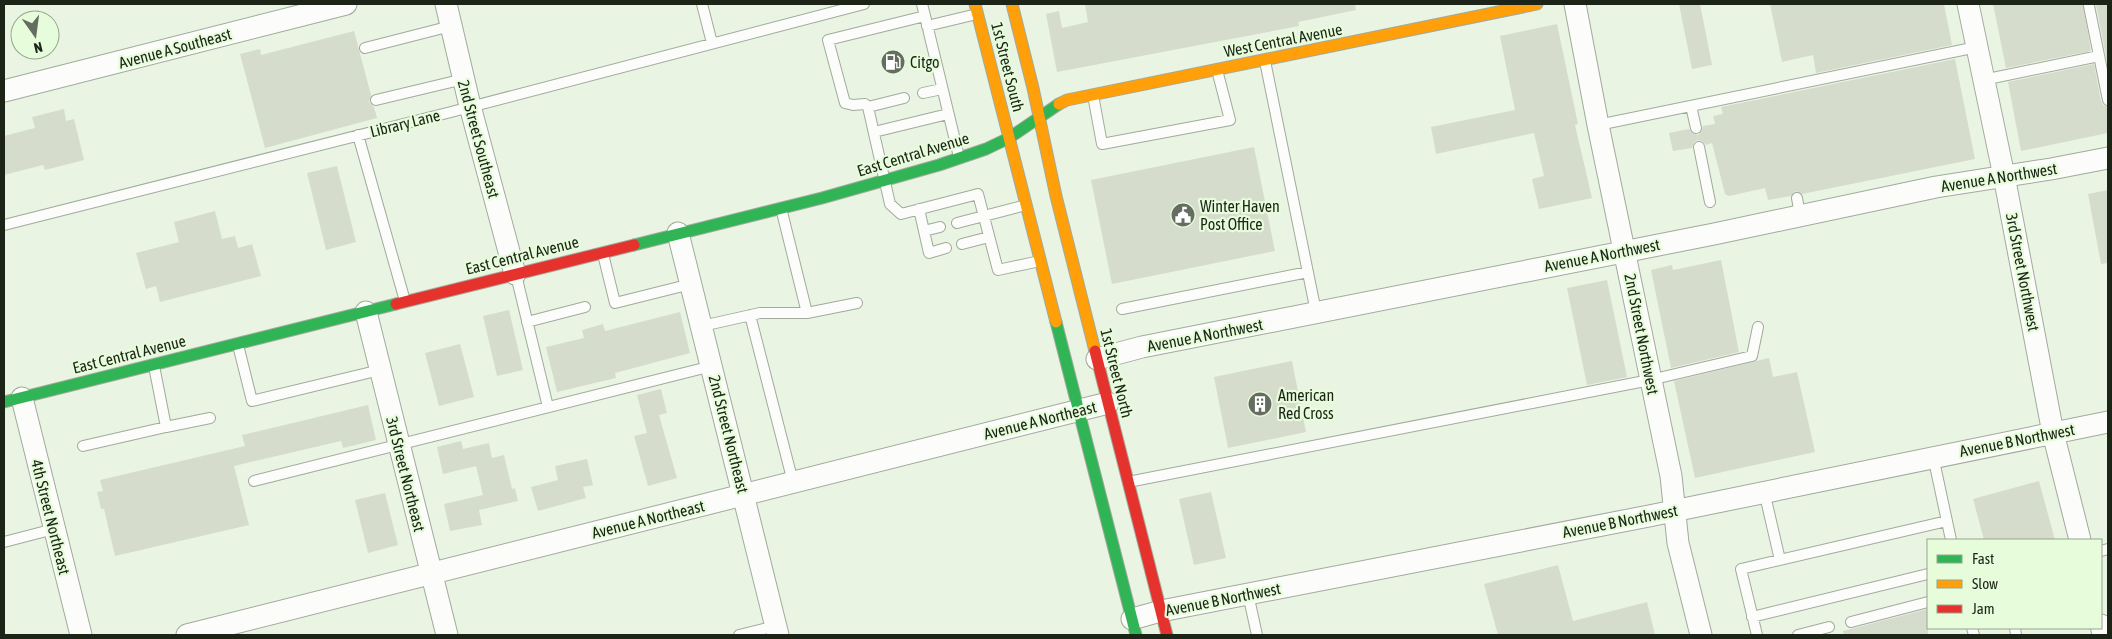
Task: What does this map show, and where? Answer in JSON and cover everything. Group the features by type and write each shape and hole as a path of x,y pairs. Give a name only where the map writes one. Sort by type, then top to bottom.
{"main road":[{"name":"1st Street South","path":"1012,4 1039,117"},
{"name":"West Central Avenue","path":"1039,117 1067,100 1537,4"},
{"name":"1st Street South","path":"977,9 1009,138"},
{"name":"East Central Avenue","path":"13,400 884,180 986,149 1009,138 1039,117"},
{"name":"1st Street North","path":"1039,117 1056,196 1167,635"},
{"path":"1009,138 1134,627"}],"street":[{"name":"Avenue A Southeast","path":"4,92 346,4"},
{"name":"2nd Street Southeast","path":"446,4 470,106 515,274"},
{"name":"2nd Street Northwest","path":"1575,4 1650,380 1672,476 1678,543 1701,635"},
{"name":"3rd Street Northwest","path":"1968,4 2054,433 2080,539"},
{"name":"Avenue A Northwest","path":"1097,359 1316,312 1625,251 1799,206 1936,187 2108,158"},
{"name":"2nd Street Northeast","path":"678,233 777,631"},
{"name":"3rd Street Northeast","path":"366,312 447,635"},
{"name":"4th Street Northeast","path":"13,400 54,529 81,635"},
{"name":"Avenue A Northeast","path":"187,635 1108,403"},
{"name":"Avenue B Northwest","path":"1134,627 1161,611 1675,510 1933,456 2108,422"}],"lane":[{"path":"702,4 712,43"},
{"name":"Library Lane","path":"4,225 864,4"},
{"path":"922,4 959,158"},
{"path":"2089,6 2108,100"},
{"path":"977,9 828,40 845,103 854,105 865,104 868,108 890,204 901,214 978,194 998,270 1041,260"},
{"path":"365,48 451,26"},
{"path":"1598,125 1977,47"},
{"path":"1983,80 2099,56"},
{"path":"1265,60 1316,312"},
{"path":"1093,95 1102,144 1230,120 1217,69"},
{"path":"376,100 464,79"},
{"path":"923,93 942,88"},
{"path":"868,108 904,98"},
{"path":"1691,106 1696,128"},
{"path":"874,132 948,114"},
{"path":"358,135 405,302"},
{"path":"1699,147 1710,202"},
{"path":"957,222 1027,204"},
{"path":"780,207 807,314"},
{"path":"919,209 929,253 946,248"},
{"path":"924,231 940,227"},
{"path":"962,244 989,237"},
{"path":"603,252 615,303 691,284"},
{"path":"1122,309 1308,272"},
{"path":"515,274 548,407"},
{"path":"702,326 760,313 807,314 857,303"},
{"path":"527,322 585,307"},
{"path":"750,315 794,482"},
{"path":"1128,482 1650,380 1752,356 1758,327"},
{"path":"238,344 252,401 380,370"},
{"path":"154,365 166,427"},
{"path":"254,481 712,366"},
{"path":"83,446 210,418"},
{"path":"1933,456 1951,539"},
{"path":"1764,491 1780,560"},
{"path":"1757,635 1741,570 1947,521"},
{"path":"4,542 54,529"},
{"path":"1752,617 1927,574"},
{"path":"1248,594 1257,635"},
{"path":"1851,622 1927,602"},
{"path":"1798,635 1829,627"},
{"path":"739,635 777,631"}],"building":[{"path":"1085,4 1355,4 1356,10 1298,22 1299,26 1057,72 1046,14 1059,11 1062,28 1088,22"},
{"path":"1679,4 1700,4 1712,65 1692,69"},
{"path":"1770,4 1944,4 1952,45 1816,73 1813,55 1782,62"},
{"path":"1993,4 2083,4 2091,51 2006,68"},
{"path":"2108,4 2108,67 2096,5"},
{"path":"1557,24 1578,124 1575,125 1592,198 1539,209 1532,179 1544,176 1534,133 1436,154 1431,127 1515,110 1500,36"},
{"path":"354,31 371,95 369,102 374,107 377,118 265,148 240,54 260,49 261,55"},
{"path":"1955,59 1975,159 1802,194 1795,191 1791,196 1768,200 1765,188 1729,196 1725,194 1712,143 1706,145 1698,140 1694,142 1692,148 1673,151 1669,133 1689,129 1698,135 1703,126 1715,124 1713,116 1723,114 1721,107"},
{"path":"2094,64 2101,101 2103,105 2108,107 2108,133 2021,151 2008,82"},
{"path":"64,109 66,121 74,119 84,160 45,170 43,165 4,175 4,136 35,128 32,117"},
{"name":"Winter Haven Post Office","path":"1254,147 1275,251 1112,284 1091,180"},
{"path":"337,166 356,242 326,250 307,173"},
{"path":"2108,190 2108,263 2101,264 2088,194"},
{"path":"215,211 222,239 235,236 238,248 252,244 261,276 160,302 156,286 146,289 136,253 179,242 174,222"},
{"path":"1721,260 1739,352 1671,368 1651,270 1672,265 1673,270"},
{"path":"1607,280 1627,377 1587,385 1567,288"},
{"path":"509,310 523,370 497,376 483,316"},
{"path":"680,312 690,353 615,373 616,378 557,392 546,347 584,338 582,330 603,324 605,331"},
{"path":"460,344 474,397 439,406 425,353"},
{"path":"1769,358 1773,377 1797,372 1815,452 1695,478 1674,381"},
{"name":"American Red Cross","path":"1292,361 1306,432 1228,448 1214,377"},
{"path":"661,389 667,413 659,415 677,478 648,486 634,436 647,433 637,395"},
{"path":"368,405 376,440 343,448 341,441 234,466 249,525 115,556 104,509 101,509 97,492 103,491 100,480 245,446 242,435"},
{"path":"461,441 463,449 489,443 492,458 504,455 512,489 515,488 518,501 479,510 482,525 450,531 444,504 483,495 476,466 443,474 437,447"},
{"path":"587,459 593,485 583,487 586,498 538,511 531,487 558,480 555,466"},
{"path":"2039,481 2055,539 1984,539 1973,499"},
{"path":"1211,492 1226,558 1194,565 1179,499"},
{"path":"385,493 398,545 368,553 355,500"},
{"path":"1558,565 1573,621 1647,602 1655,635 1498,635 1484,584"},
{"path":"1927,609 1928,635 1844,635 1843,631"}],"traffic: fast":[{"path":"634,245 822,198 939,165 986,149 1009,138 1059,104"},
{"path":"4,402 396,304"},
{"path":"1056,322 1136,635"}],"traffic: slow":[{"path":"975,4 1056,322"},
{"path":"1012,4 1033,88 1056,196 1095,351"},
{"path":"1059,104 1067,100 1537,4"}],"traffic: jam":[{"path":"396,304 634,245"},
{"path":"1095,351 1167,635"}],"place":[{"name":"Citgo","path":"893,62"},
{"name":"Winter Haven Post Office","path":"1183,215"},
{"name":"American Red Cross","path":"1260,404"}]}
